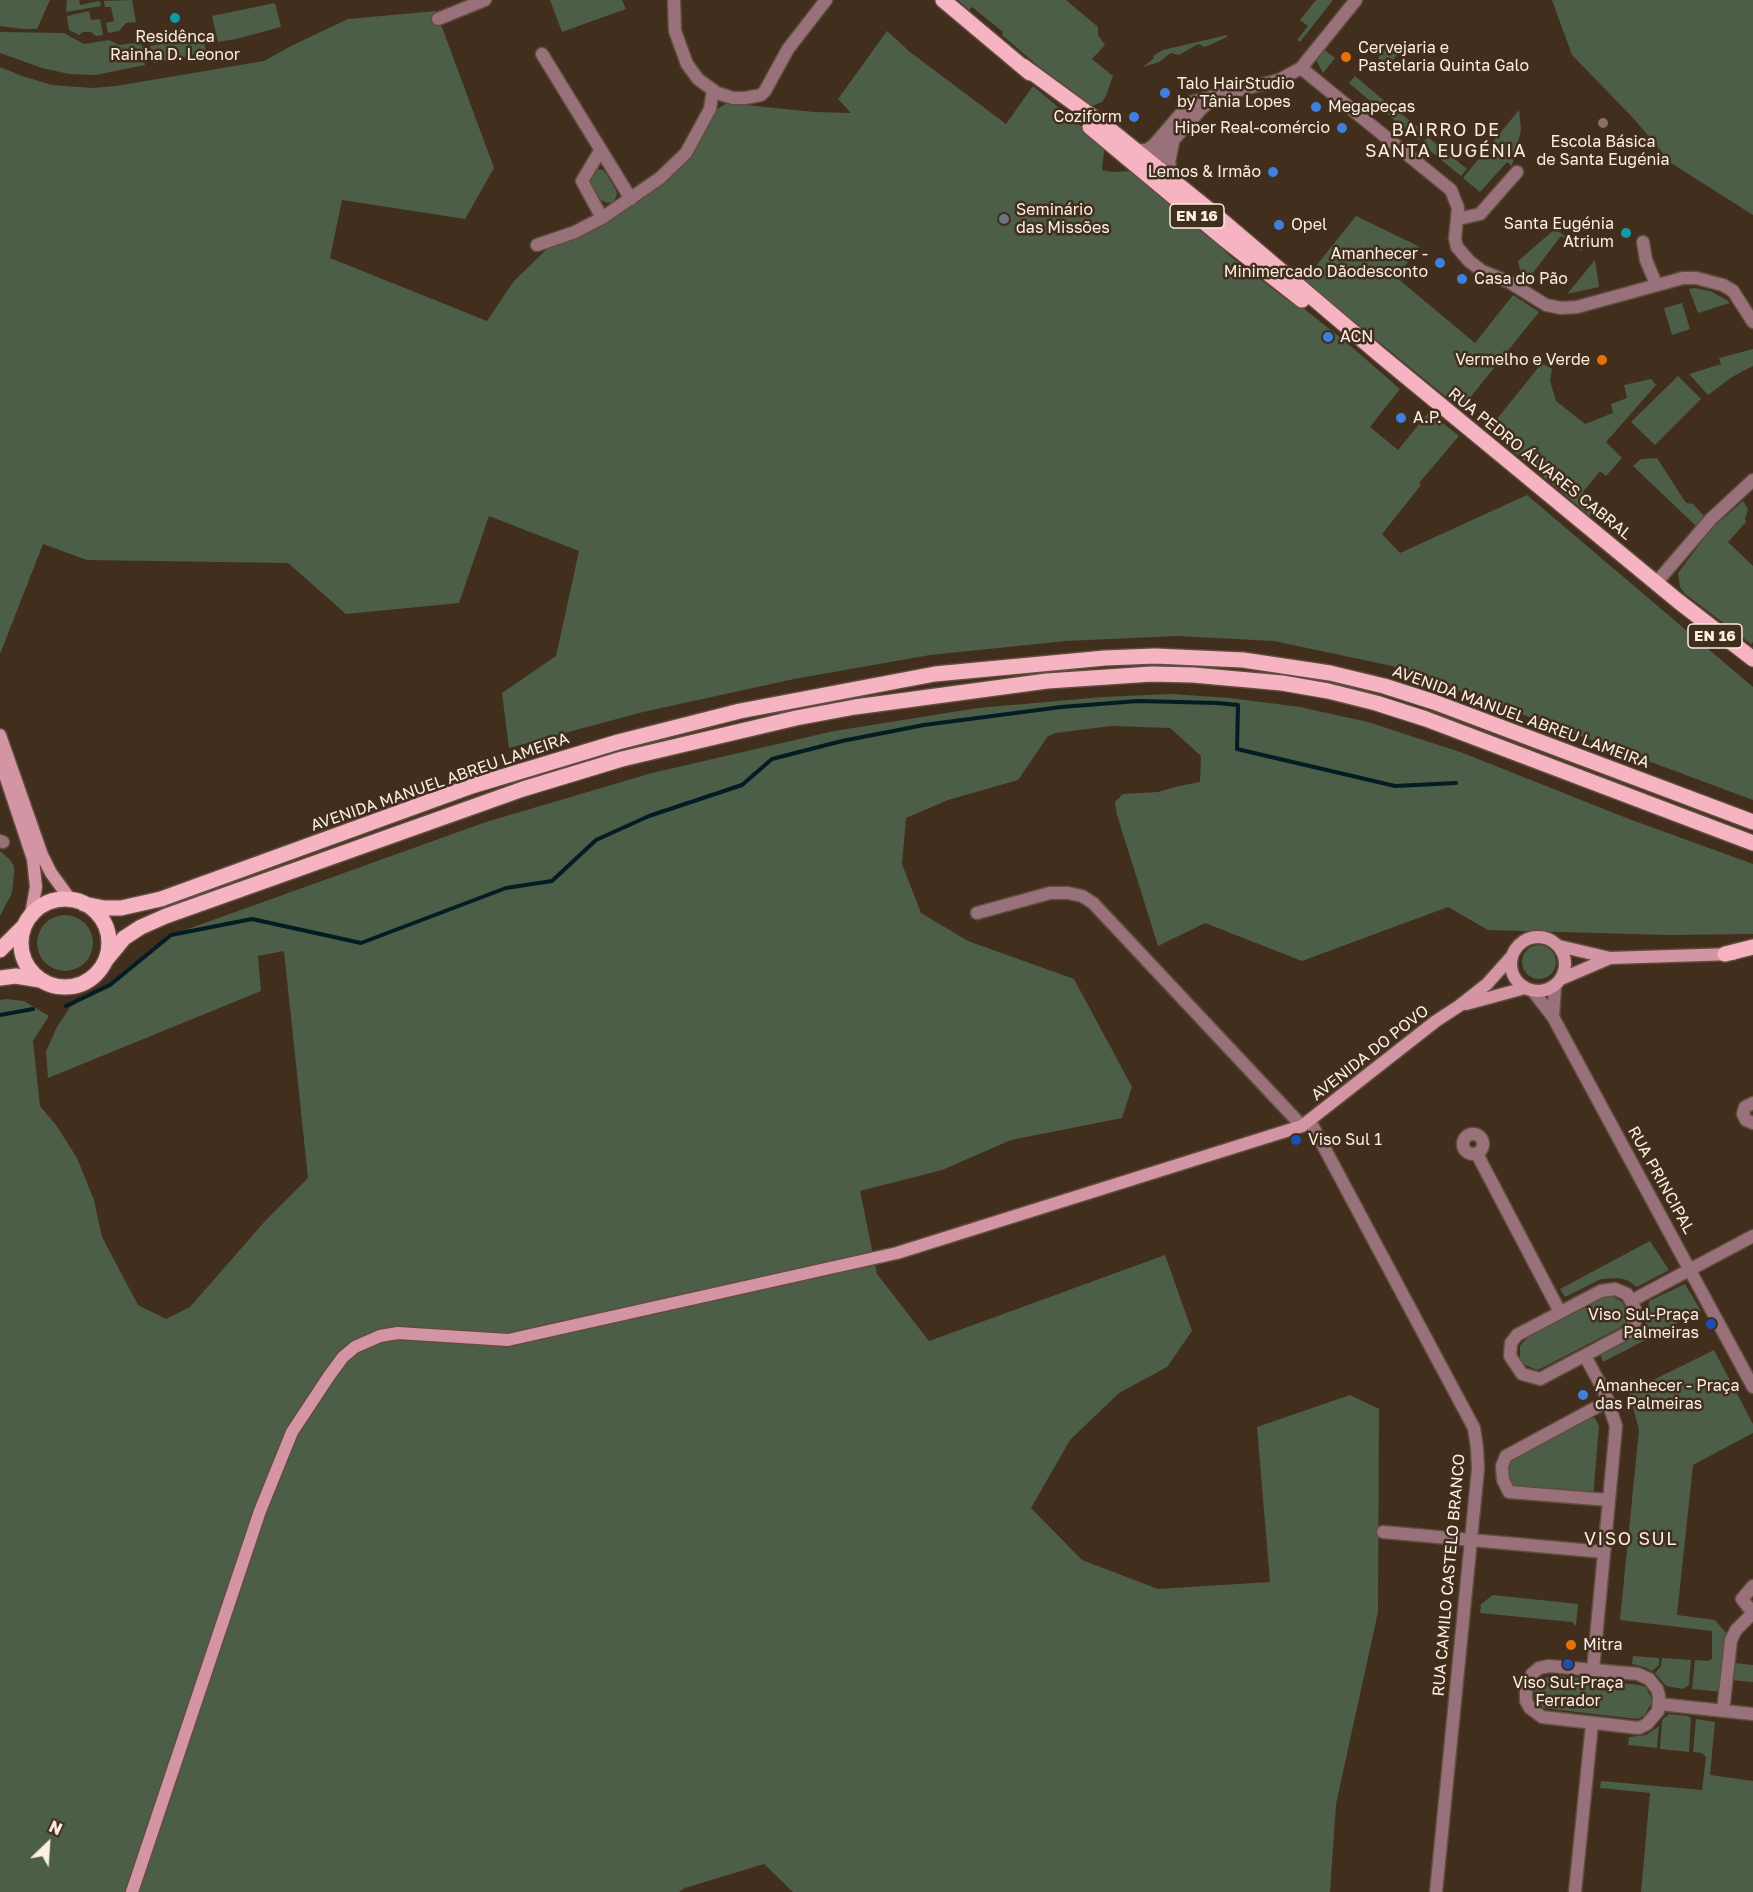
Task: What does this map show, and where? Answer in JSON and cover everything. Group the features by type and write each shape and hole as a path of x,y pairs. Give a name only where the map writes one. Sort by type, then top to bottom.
{"main road":[{"name":"RUA PEDRO ÁLVARES CABRAL","path":"943,0 1023,66 1101,136 1223,221 1380,356 1678,601 1753,659"},
{"name":"RUA PEDRO ÁLVARES CABRAL","path":"1023,66 1152,164 1168,184 1223,238 1269,275 1380,356"},
{"path":"1101,136 1118,144 1143,165 1152,164"},
{"path":"1223,221 1223,238 1233,238 1259,259 1268,258"},
{"name":"RUA PEDRO ÁLVARES CABRAL","path":"1678,601 1753,670"},
{"name":"AVENIDA MANUEL ABREU LAMEIRA","path":"77,902 104,908 121,908 161,899 483,783 618,742 740,711 935,674 1105,658 1155,656 1243,660 1330,673 1384,686 1434,702 1753,822"},
{"name":"AVENIDA MANUEL ABREU LAMEIRA","path":"106,960 124,938 141,927 166,916 523,789 621,759 796,718 855,707 935,694 1078,678 1152,674 1193,675 1281,683 1328,691 1426,719 1753,843"},
{"path":"0,950 43,905 56,900 77,902 97,914 106,928 109,944 106,960 92,978 72,987 61,987 40,980 16,976 0,978"},
{"path":"28,920 20,938 22,956 31,972 40,980"},
{"path":"1725,954 1753,947"}],"street":[{"path":"438,19 466,4 485,0"},
{"path":"674,0 675,31 687,64 698,79 717,93 733,98 761,95 768,87 788,49 826,0"},
{"path":"1135,150 1147,150 1154,145 1191,102 1279,80 1301,68 1356,0"},
{"path":"542,54 631,199"},
{"path":"1301,68 1451,190 1458,203 1456,243 1458,250 1482,271 1509,282 1546,305 1561,308 1577,308 1683,278 1710,281 1733,291 1753,322"},
{"path":"537,245 575,232 602,218 660,178 686,153 710,109 713,90"},
{"path":"1152,164 1201,109 1220,94"},
{"path":"1168,184 1173,142"},
{"path":"1152,164 1151,153 1154,145"},
{"path":"600,151 582,180 602,218"},
{"path":"1458,219 1480,214 1517,172"},
{"path":"1643,242 1656,284"},
{"path":"1656,583 1711,519 1753,480"},
{"path":"0,735 42,855 51,873 77,902"},
{"path":"0,760 33,859 36,887 28,920"},
{"name":"RUA CAMILO CASTELO BRANCO","path":"977,913 1050,893 1082,896 1093,903 1306,1123 1474,1428 1478,1469 1436,1892"},
{"name":"AVENIDA DO POVO","path":"1306,1123 1487,984 1512,956 1521,942 1528,938 1545,937 1559,946 1610,958 1753,954"},
{"path":"1553,1017 1558,982 1566,966 1559,946"},
{"path":"1512,956 1510,963 1514,978 1529,989"},
{"name":"AVENIDA DO POVO","path":"1459,1006 1529,989 1545,990 1610,958"},
{"name":"RUA PRINCIPAL","path":"1529,989 1553,1017 1753,1387"},
{"path":"1753,1103 1745,1107 1743,1114 1746,1120 1753,1123"},
{"path":"132,1892 264,1501 292,1432 329,1376 355,1347 380,1336 399,1333 508,1340 897,1253 1306,1123"},
{"path":"1477,1154 1560,1312"},
{"path":"1631,1301 1753,1236"},
{"path":"1615,1289 1621,1291 1627,1294 1631,1301 1635,1309 1635,1322 1629,1332 1540,1379 1522,1374 1510,1356 1511,1343 1517,1335 1601,1291 1615,1289"},
{"path":"1585,1356 1608,1401 1616,1426 1593,1670"},
{"path":"1608,1401 1506,1456 1502,1466 1503,1480 1509,1492 1609,1500"},
{"path":"1383,1533 1604,1552"},
{"path":"1723,1711 1731,1640 1736,1630 1753,1613 1742,1599 1753,1587"},
{"path":"1549,1666 1638,1674 1649,1679 1657,1689 1659,1704 1653,1718 1639,1728 1592,1724 1542,1717 1530,1708 1526,1701 1526,1691 1528,1682 1539,1668 1549,1666"},
{"path":"1659,1704 1753,1714"},
{"path":"1575,1892 1592,1724"}],"green space":[{"path":"0,0 50,0 37,29 23,29 0,26"},
{"path":"67,0 79,0 80,5 100,1 101,6 66,12"},
{"path":"132,0 136,22 126,23 119,31 108,33 106,23 114,21 111,7 105,7 104,1"},
{"path":"550,0 622,0 626,9 562,32"},
{"path":"958,0 1066,0 1098,27 1098,35 1105,45 1092,59 1113,76 1102,102 1092,106 1037,65 1002,35 1003,32 972,7 969,10"},
{"path":"1316,0 1333,0 1300,42 1297,40 1308,26 1300,20"},
{"path":"1552,0 1753,0 1753,215 1671,163 1634,119 1572,55"},
{"path":"275,3 281,27 218,42 212,16"},
{"path":"89,11 91,20 100,19 103,35 96,36 91,32 83,32 79,35 69,30 67,16"},
{"path":"436,11 494,168 465,219 342,200 330,258 487,321 514,281 551,245 591,231 661,182 693,154 716,110 727,103 814,112 851,113 838,99 887,31 910,52 1006,124 1033,86 1101,143 1104,151 1102,170 1133,171 1161,191 1231,257 1290,302 1293,300 1400,389 1370,427 1398,450 1429,412 1459,436 1419,483 1421,485 1382,534 1400,553 1527,495 1753,687 1753,800 1392,666 1274,641 1177,636 1066,641 930,655 794,679 643,712 509,748 502,693 556,656 579,551 489,516 459,603 346,614 288,563 87,560 43,544 0,654 0,67 52,85 93,88 116,86 264,61 348,19"},
{"path":"0,32 64,33 84,44 109,40 119,45 135,43 142,45 145,65 96,75 69,74 42,68 0,53"},
{"path":"203,35 206,52 154,63 150,46"},
{"path":"1227,35 1205,47 1198,44 1179,55 1171,53 1159,62 1143,67 1154,58 1153,56 1163,50"},
{"path":"1392,41 1402,49 1388,66 1378,58"},
{"path":"1322,48 1335,58 1323,73 1316,60"},
{"path":"1355,76 1388,104 1382,111 1349,83"},
{"path":"1392,106 1425,133 1419,140 1386,113"},
{"path":"1519,110 1521,130 1512,166 1507,162 1480,192 1463,178"},
{"path":"1428,137 1467,169 1461,176 1422,144"},
{"path":"597,169 603,170 616,190 617,195 613,202 607,203 601,200 590,182 592,172"},
{"path":"1356,216 1420,247 1396,277 1475,343 1513,295 1539,312 1461,409 1304,281"},
{"path":"1555,229 1583,249 1581,251 1561,236 1529,278 1520,270 1518,261"},
{"path":"1595,260 1599,287 1567,294"},
{"path":"1689,289 1710,291 1730,303 1698,313"},
{"path":"1682,303 1690,329 1672,335 1664,308"},
{"path":"1753,349 1753,366 1732,377 1708,395 1689,374 1721,364 1719,358"},
{"path":"1542,363 1552,369 1550,381 1556,401 1585,424 1613,413 1611,404 1627,398 1624,385 1651,379 1656,385 1606,442 1622,458 1606,476 1600,471 1583,492 1599,505 1590,516 1488,430"},
{"path":"1678,376 1701,399 1655,445 1631,422"},
{"path":"1657,458 1686,503 1693,504 1705,517 1696,526 1633,466 1641,459"},
{"path":"1743,501 1748,509 1746,522 1728,542 1753,566 1753,642 1751,644 1684,593 1680,587 1678,573 1711,529"},
{"path":"1171,694 1230,698 1300,707 1368,722 1463,753 1629,819 1753,864 1753,934 1668,935 1488,930 1448,907 1302,961 1205,923 1158,946 1117,815 1115,802 1123,794 1158,792 1200,782 1201,756 1170,728 1111,726 1056,733 1048,736 1018,780 948,800 906,818 902,864 921,913 968,941 1074,979 1132,1087 1122,1118 1011,1140 942,1170 860,1191 877,1274 929,1341 1165,1255 1192,1331 1167,1367 1119,1393 1070,1440 1031,1508 1082,1560 1158,1589 1270,1582 1257,1427 1350,1395 1379,1409 1378,1612 1336,1804 1330,1892 793,1892 764,1864 685,1888 679,1892 0,1892 0,1000 24,1001 49,1016 33,1041 40,1106 56,1125 77,1158 94,1200 102,1237 138,1305 166,1319 190,1307 266,1220 308,1178 284,951 258,956 261,991 48,1078 46,1051 57,1027 70,1007 110,985 171,935 486,822 652,773 834,731 978,708 1103,697"},
{"path":"0,851 14,866 14,873 12,893 0,916"},
{"path":"65,915 76,917 85,923 91,932 93,943 91,954 85,963 76,969 65,971 54,969 45,963 39,954 37,943 39,932 45,923 54,917"},
{"path":"1539,945 1551,950 1556,962 1551,974 1539,979 1527,974 1522,962 1527,950"},
{"path":"1650,1241 1669,1270 1637,1287 1627,1280 1617,1278 1601,1279 1565,1297 1560,1289"},
{"path":"1685,1284 1701,1311 1603,1362 1600,1354 1641,1333 1646,1322 1649,1301"},
{"path":"1612,1296 1622,1302 1625,1307 1626,1322 1621,1327 1537,1370 1523,1364 1520,1357 1520,1346 1529,1336 1605,1297"},
{"path":"1714,1350 1753,1424 1753,1433 1693,1465 1677,1615 1715,1620 1727,1634 1721,1692 1692,1689 1695,1660 1712,1659 1712,1631 1620,1620 1639,1430 1629,1392"},
{"path":"1589,1417 1595,1418 1599,1426 1593,1498 1514,1490 1508,1482 1507,1472 1512,1459"},
{"path":"1493,1595 1578,1604 1576,1626 1572,1622 1480,1613 1481,1604"},
{"path":"1633,1656 1659,1658 1659,1665 1652,1671 1632,1664"},
{"path":"1662,1658 1691,1660 1689,1685 1683,1689 1666,1686 1655,1673 1661,1666"},
{"path":"1734,1663 1753,1665 1753,1682 1730,1680"},
{"path":"1555,1675 1646,1687 1651,1697 1651,1704 1644,1716 1637,1719 1543,1708 1534,1695 1535,1688 1541,1679"},
{"path":"1669,1714 1691,1718 1689,1752 1660,1749 1662,1720"},
{"path":"1696,1719 1715,1722 1710,1775 1753,1781 1753,1892 1641,1892 1650,1793 1600,1788 1601,1781 1702,1790 1706,1757 1702,1753 1693,1752"},
{"path":"1659,1726 1657,1748 1628,1745 1629,1737 1646,1735"}],"waterway":[{"path":"66,1006 110,985 171,935 252,919 361,943 506,888 552,881 596,840 649,816 742,785 772,759 842,741 924,725 1061,707 1138,701 1238,705 1237,749 1395,786 1456,783"},
{"path":"0,1015 33,1009"}],"place":[{"name":"Residênca Rainha D. Leonor","path":"175,18"},
{"name":"Cervejaria e Pastelaria Quinta Galo","path":"1346,57"},
{"name":"Talo HairStudio by Tânia Lopes","path":"1165,93"},
{"name":"Megapeças","path":"1316,107"},
{"name":"Coziform","path":"1134,117"},
{"name":"Escola Básica de Santa Eugénia","path":"1603,123"},
{"name":"Hiper Real-comércio","path":"1342,128"},
{"name":"Lemos & Irmão","path":"1273,172"},
{"name":"Seminário das Missões","path":"1004,219"},
{"name":"Opel","path":"1279,225"},
{"name":"Santa Eugénia Atrium","path":"1626,233"},
{"name":"Amanhecer - Minimercado Dãodesconto","path":"1440,263"},
{"name":"Casa do Pão","path":"1462,279"},
{"name":"ACN","path":"1328,337"},
{"name":"Vermelho e Verde","path":"1602,360"},
{"name":"A.P.","path":"1401,418"},
{"name":"Viso Sul 1","path":"1296,1140"},
{"name":"Viso Sul-Praça Palmeiras","path":"1711,1324"},
{"name":"Amanhecer - Praça das Palmeiras","path":"1583,1395"},
{"name":"Mitra","path":"1571,1645"},
{"name":"Viso Sul-Praça Ferrador","path":"1568,1664"}],"district":[{"name":"BAIRRO DE SANTA EUGÉNIA","path":"1446,140"},
{"name":"VISO SUL","path":"1631,1539"}]}
